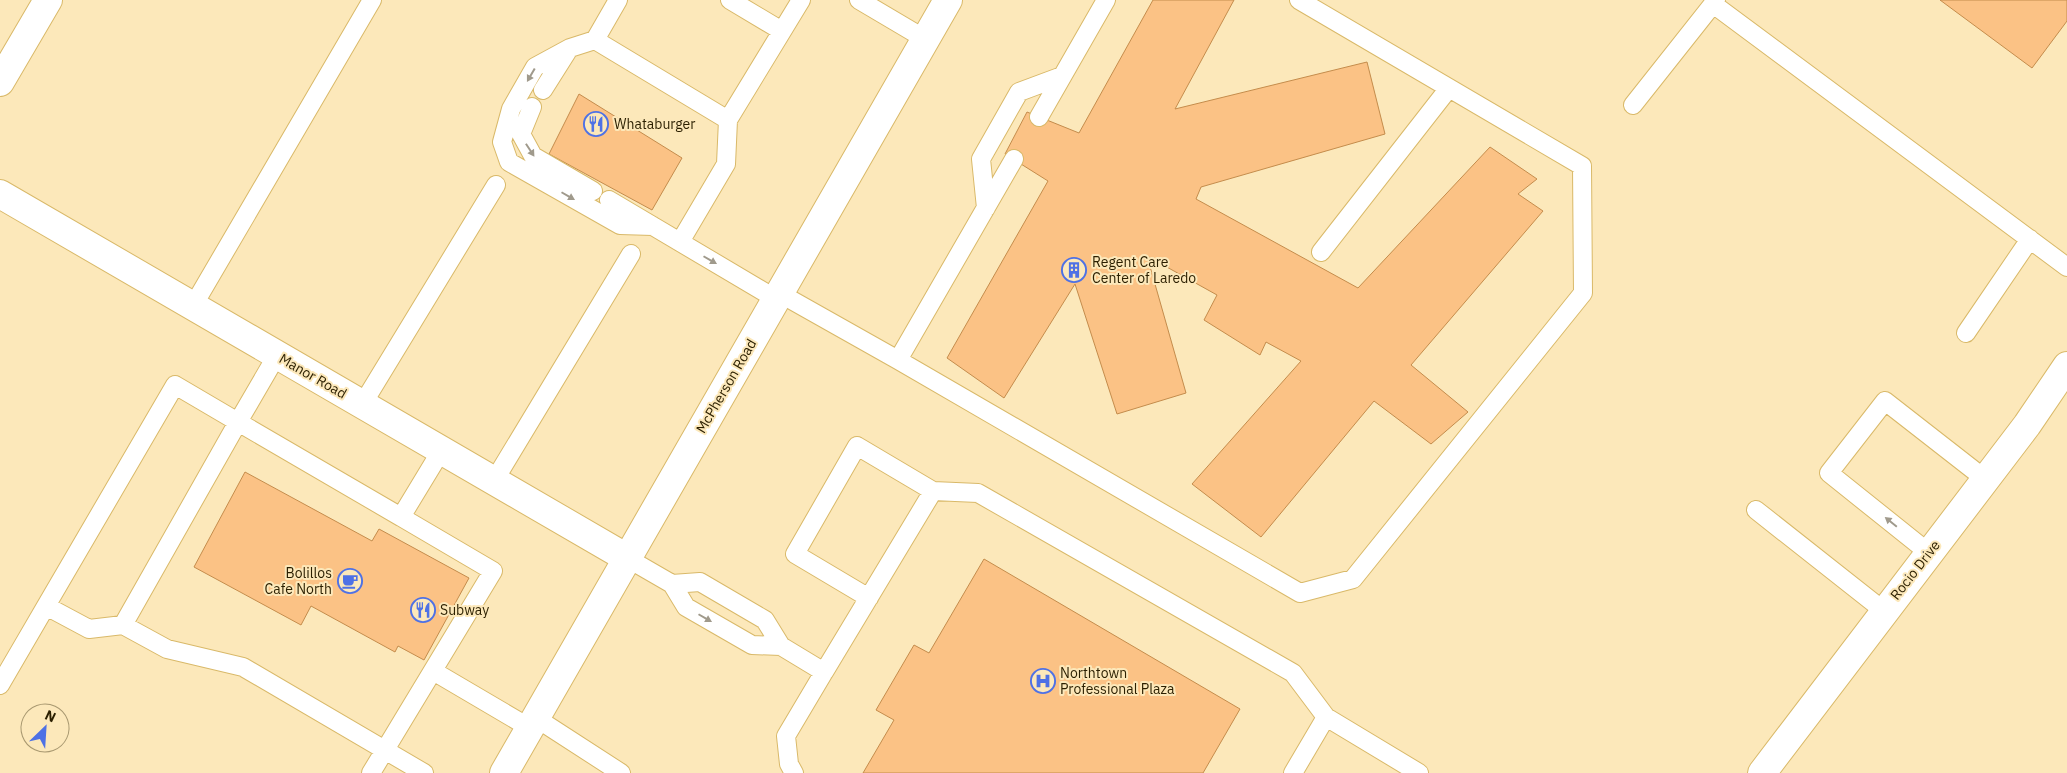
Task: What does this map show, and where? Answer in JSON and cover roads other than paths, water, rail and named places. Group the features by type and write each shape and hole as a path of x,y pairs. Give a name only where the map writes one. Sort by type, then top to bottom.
{"street":[{"path":"0,82 48,0"},
{"name":"McPherson Road","path":"504,773 948,0"},
{"name":"Manor Road","path":"0,194 627,558"},
{"name":"Rocio Drive","path":"1762,773 2027,425 2067,366"}],"lane":[{"path":"193,306 372,0"},
{"path":"618,0 595,40 570,48 535,67 512,109 502,142 510,162 620,225 653,226"},
{"path":"730,0 782,31"},
{"path":"680,242 726,164 728,120 801,0"},
{"path":"859,0 926,39"},
{"path":"1039,117 1106,0"},
{"path":"609,200 680,242 898,360 1300,593 1353,579 1583,294 1582,166 1299,0"},
{"path":"1633,105 1714,2 2067,267"},
{"path":"595,40 728,120"},
{"path":"542,90 570,48"},
{"path":"986,208 981,159 1014,100 1019,92 1062,76"},
{"path":"1321,252 1449,88"},
{"path":"532,107 521,134 533,156 593,191"},
{"path":"898,360 1014,159"},
{"path":"362,405 496,185"},
{"path":"1966,333 2030,238"},
{"path":"494,481 631,254"},
{"path":"123,624 277,355"},
{"path":"0,685 175,384 493,570 371,773"},
{"path":"1929,553 1830,473 1885,401 1985,479"},
{"path":"869,598 795,554 857,446 933,491 978,493 1293,673 1326,717 1419,773"},
{"path":"401,517 441,451"},
{"path":"794,773 790,764 786,736 933,491"},
{"path":"1756,510 1884,611"},
{"path":"627,558 672,584 686,607 752,645 781,646"},
{"path":"672,584 700,582 765,620 781,646 824,672"},
{"path":"46,606 90,629 123,624 167,649 243,667 424,773"},
{"path":"433,671 533,723 621,773"},
{"path":"1293,773 1326,717"}],"place":[{"name":"Whataburger","path":"596,124"},
{"name":"Regent Care Center of Laredo","path":"1074,270"},
{"name":"Bolillos Cafe North","path":"350,581"},
{"name":"Subway","path":"423,610"},
{"name":"Northtown Professional Plaza","path":"1043,681"}]}
